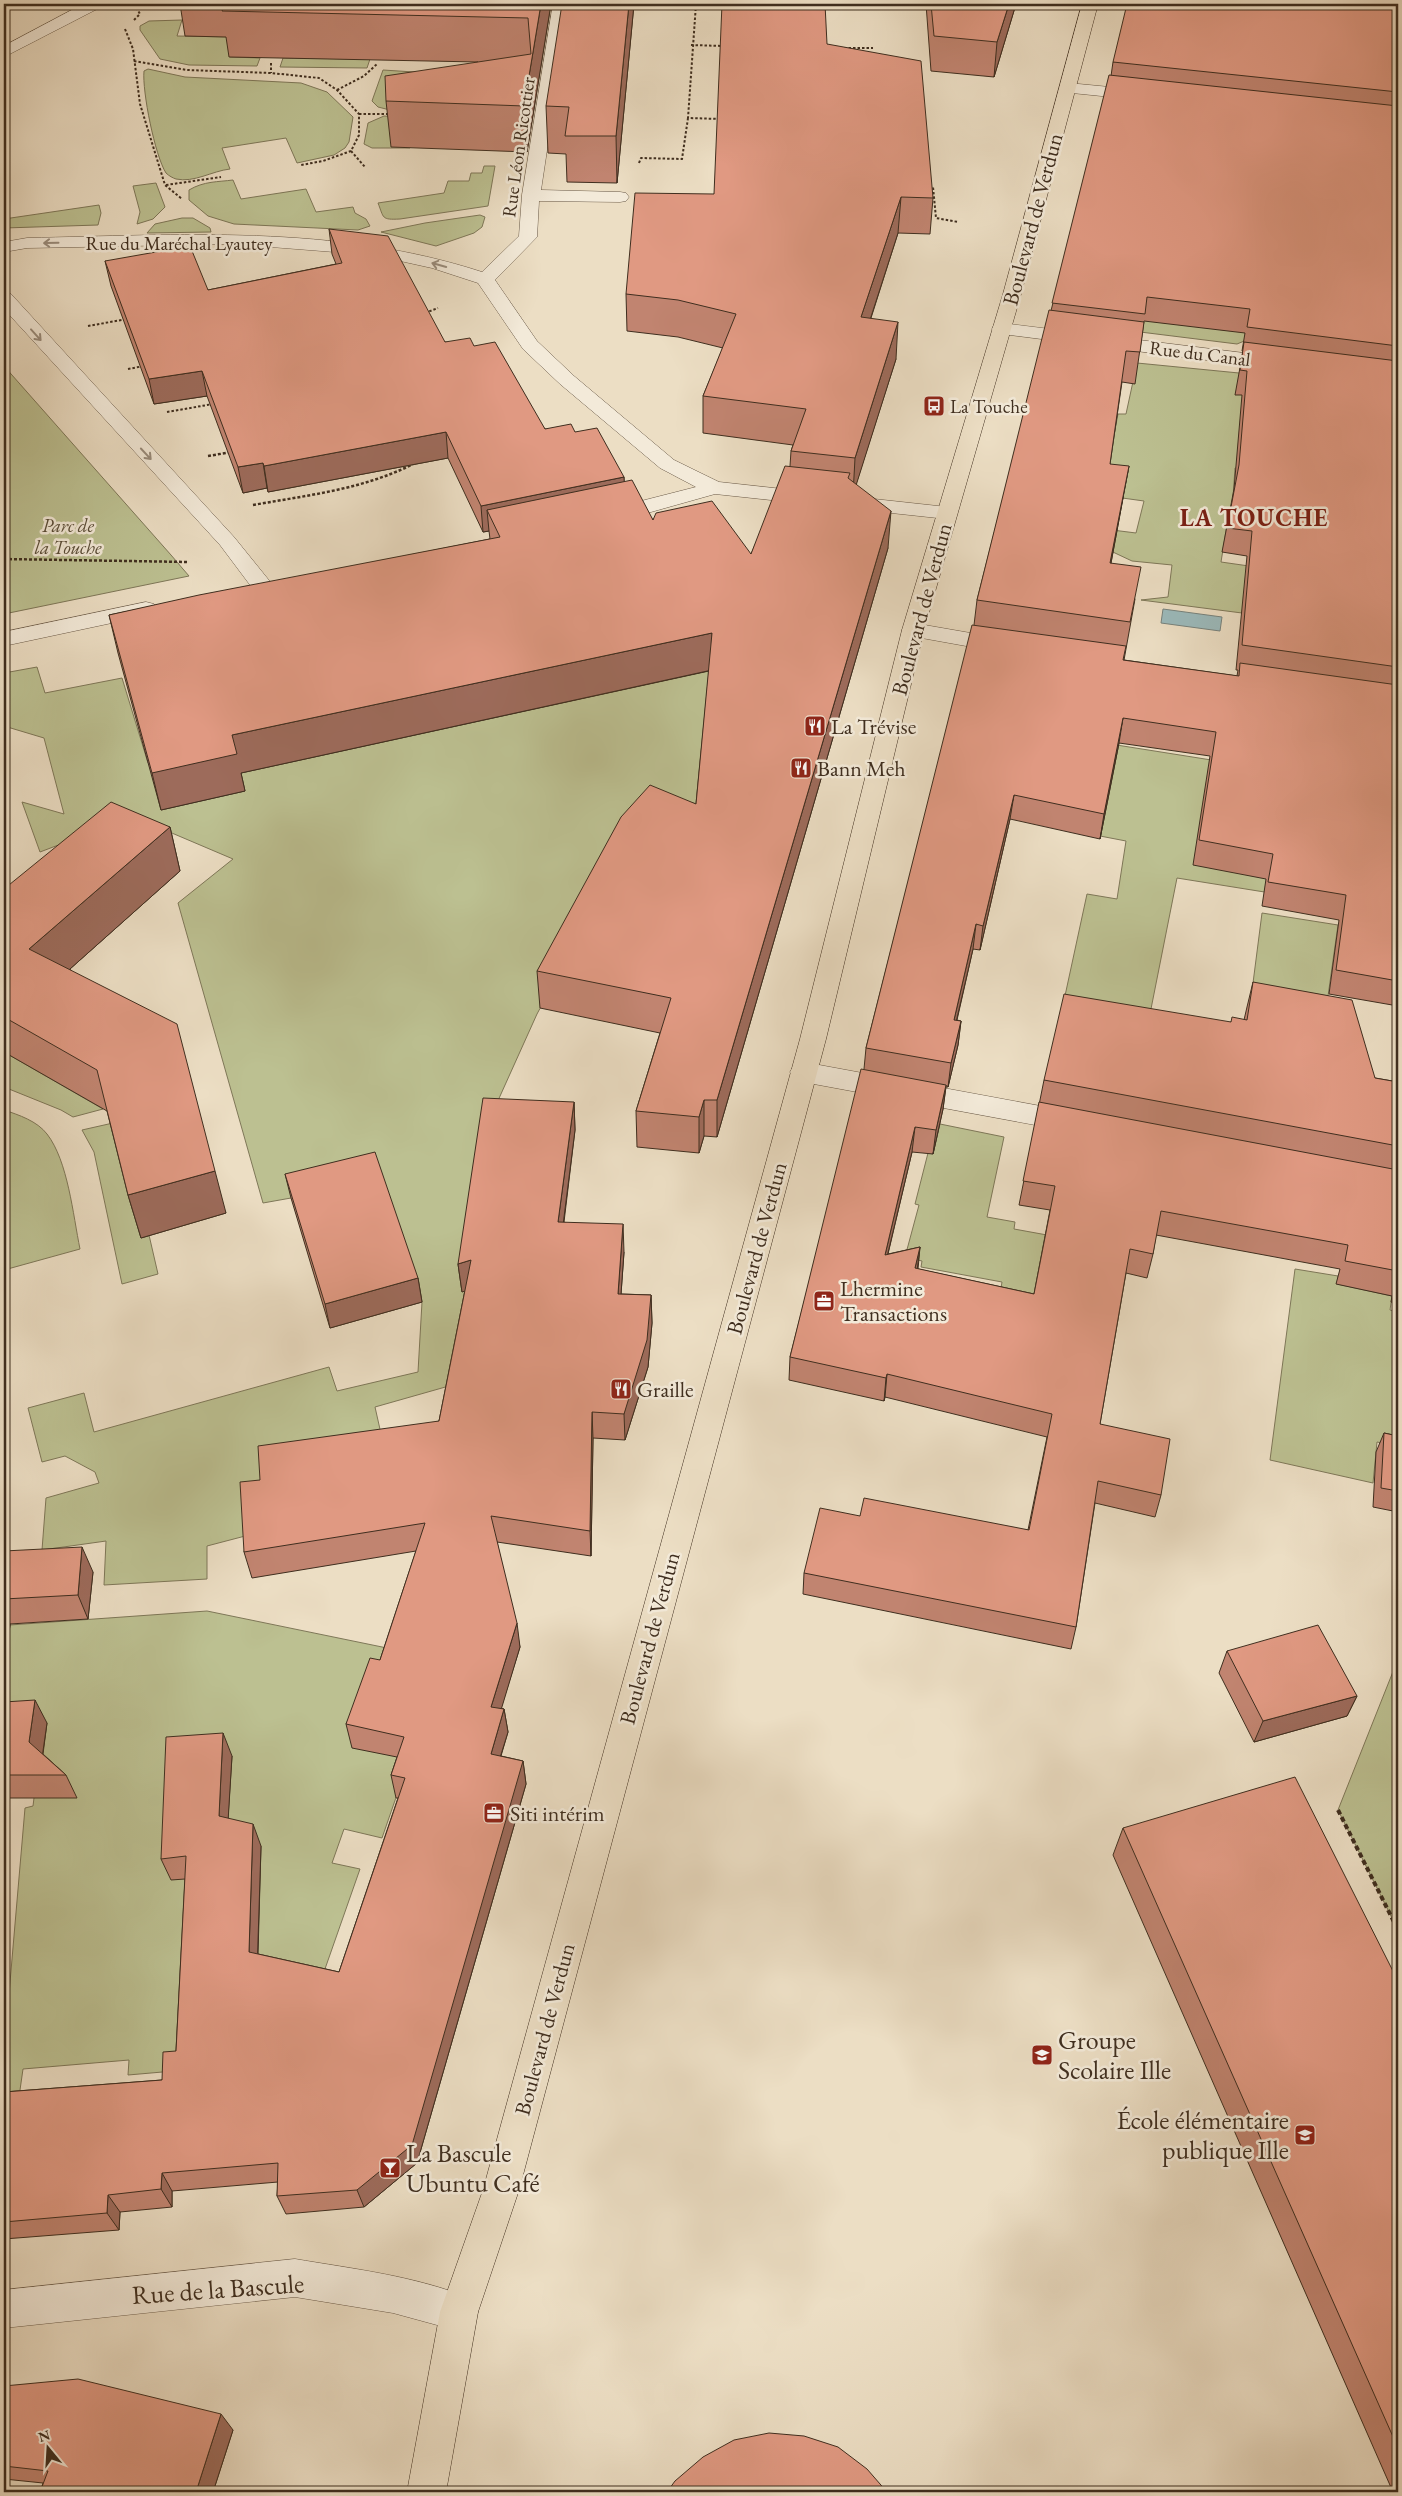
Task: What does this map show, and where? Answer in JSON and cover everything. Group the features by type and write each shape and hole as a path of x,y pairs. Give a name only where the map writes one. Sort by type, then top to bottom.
{"main road":[{"name":"Boulevard de Verdun","path":"426,2492 459,2312 501,2190 803,1072 913,630 1015,285 1090,4"}],"street":[{"path":"4,52 95,4"},
{"name":"Rue Léon Ricottier","path":"485,279 528,237 531,195 561,4"},
{"path":"1068,88 1161,98"},
{"path":"531,195 613,197"},
{"name":"Rue du Maréchal Lyautey","path":"4,247 27,243 232,239 373,250 436,263 485,279"},
{"path":"485,279 530,345 567,380 667,464 714,488 947,513"},
{"path":"4,298 115,422 227,542 242,563 261,584"},
{"name":"Rue du Canal","path":"1001,329 1300,366"},
{"path":"592,518 651,506 714,488"},
{"path":"4,638 170,604"},
{"path":"913,630 1030,649"},
{"path":"803,1072 1098,1127"},
{"name":"Rue de la Bascule","path":"4,2309 295,2278 393,2294 459,2312"}],"path":[{"path":"135,4 140,14 124,28 133,49 140,104 165,185 232,239"},
{"path":"613,197 606,187 630,187 641,158 682,159 688,118 691,45 696,4"},
{"path":"691,45 730,46"},
{"path":"835,48 873,48"},
{"path":"134,61 187,70 271,73 319,78 337,90 360,114 396,114"},
{"path":"271,63 271,73"},
{"path":"337,90 353,80 372,72 377,64"},
{"path":"301,165 323,161 351,151 359,135 360,114"},
{"path":"688,118 725,119"},
{"path":"351,151 365,167"},
{"path":"165,185 221,177"},
{"path":"924,187 933,187 936,218 958,222"},
{"path":"417,315 433,310 485,279"},
{"path":"36,335 128,318"},
{"path":"77,378 146,365"},
{"path":"115,422 221,402"},
{"path":"156,465 233,452"},
{"path":"202,515 364,483 402,472 425,457"},
{"path":"4,559 242,563"},
{"path":"1338,1810 1398,1930"}],"green space":[{"path":"182,20 177,36 236,37 230,57 260,58 257,66 189,65 160,59 140,30 140,26 149,21"},
{"path":"283,58 370,59 367,68 280,67"},
{"path":"148,69 185,77 301,83 327,92 353,117 349,142 345,148 334,155 297,163 286,138 222,148 230,169 196,178 175,179 166,173 154,139 145,93 144,71"},
{"path":"383,70 414,72 390,110 378,107 372,101"},
{"path":"384,116 398,117 410,148 372,148 364,144 368,123"},
{"path":"484,166 495,166 488,206 389,219 384,217 378,203 444,193 448,181 469,181 471,173 482,173"},
{"path":"233,180 241,199 306,189 316,212 353,207 355,213 366,219 370,226 358,230 234,224 208,216 189,200 189,190 195,187 211,182"},
{"path":"156,183 165,207 153,219 137,224 140,212 133,186"},
{"path":"99,205 101,213 98,225 4,228 4,219"},
{"path":"480,215 485,217 482,227 474,233 436,246 381,232 425,223"},
{"path":"182,218 193,218 210,228 211,232 147,233 155,224"},
{"path":"1118,318 1250,329 1254,337 1237,344 1116,329"},
{"path":"1137,363 1239,373 1271,398 1261,471 1235,468 1232,512 1229,512 1221,562 1249,566 1242,613 1141,600 1168,597 1172,565 1132,561 1049,522 1136,533 1144,501 1043,487 1114,435 1118,414 1126,414"},
{"name":"Parc de la Touche","path":"4,366 171,555 189,576 4,614"},
{"path":"37,667 45,693 122,678 148,763 239,773 712,670 700,805 672,797 622,855 537,1014 487,1125 456,1384 375,1407 386,1456 249,1535 207,1546 207,1579 104,1585 106,1541 42,1550 46,1498 99,1483 95,1472 65,1456 42,1462 28,1408 84,1393 94,1432 329,1367 337,1391 418,1372 422,1302 291,1198 263,1203 178,903 233,859 153,825 103,828 40,852 22,802 64,814 44,738 4,726 4,673"},
{"path":"1085,740 1224,762 1308,899 1177,878 1148,1024 1063,1005 1087,894 1117,899 1126,841 1100,836"},
{"path":"1262,913 1338,925 1328,996 1253,983"},
{"path":"4,1052 103,1109 73,1117 61,1110 4,1087"},
{"path":"4,1110 22,1116 38,1125 54,1145 69,1189 80,1249 4,1270"},
{"path":"113,1123 149,1235 158,1274 122,1284 94,1152 82,1130"},
{"path":"940,1124 1004,1137 987,1217 1015,1222 1014,1229 1091,1243 1074,1328 1000,1294 1002,1282 921,1267 922,1261 905,1257 919,1205 915,1204 928,1153 933,1154"},
{"path":"1295,1269 1338,1276 1337,1284 1392,1296 1390,1310 1398,1312 1398,1446 1377,1442 1373,1483 1270,1460"},
{"path":"207,1611 387,1648 409,1760 382,1838 344,1829 332,1863 360,1869 319,1986 174,2071 128,2075 129,2060 23,2069 17,2111 4,2112 4,1994 9,1994 25,1808 33,1806 34,1798 54,1777 4,1727 4,1675 10,1625"},
{"path":"1398,1659 1398,1930 1338,1810"}],"water":[{"path":"1163,609 1222,617 1220,631 1161,623"}],"building":[{"path":"225,4 541,4 524,106 386,101 385,76 531,54 528,18 222,11"},
{"path":"562,4 629,4 616,136 565,136 569,107 546,106"},
{"path":"722,4 825,4 827,44 921,61 933,198 901,197 861,317 898,322 855,458 791,451 806,409 703,396 736,314 678,300 626,294 635,193 714,194"},
{"path":"931,4 1009,4 997,42 934,36"},
{"path":"1127,4 1398,4 1398,92 1113,62"},
{"path":"1109,75 1398,106 1398,346 1247,327 1250,309 1147,297 1145,314 1052,303"},
{"path":"329,229 388,236 445,342 470,338 474,346 495,342 545,429 571,424 575,432 597,428 624,477 481,506 446,432 264,466 263,463 238,467 202,371 149,379 105,261 190,246 208,290 342,263"},
{"path":"1049,310 1144,322 1140,352 1126,351 1110,464 1129,466 1110,563 1141,567 1130,622 977,600"},
{"path":"1244,342 1398,361 1398,667 1242,645 1252,531 1227,528 1239,465 1247,371 1240,370"},
{"path":"785,466 850,473 848,478 891,511 717,1100 704,1100 699,1117 636,1111 671,998 537,971 621,817 650,785 696,804 712,633 232,735 237,754 152,773 109,615 199,595 500,537 487,510 632,480 653,520 656,513 712,501 751,554"},
{"path":"972,625 1126,646 1123,660 1239,676 1240,663 1398,685 1398,981 1336,970 1346,895 1268,882 1273,854 1199,840 1216,732 1123,718 1104,814 1014,795 983,926 976,924 954,1020 961,1021 951,1063 866,1048"},
{"path":"111,802 170,827 29,949 177,1024 215,1171 128,1195 97,1070 4,1017 4,889"},
{"path":"1253,982 1352,1000 1375,1078 1398,1082 1398,1146 1044,1080 1064,994 1231,1022 1232,1017 1247,1020"},
{"path":"861,1069 946,1085 936,1130 915,1127 885,1255 920,1247 915,1268 1034,1294 1055,1186 1023,1181 1039,1102 1398,1170 1398,1271 1345,1261 1348,1245 1161,1211 1153,1254 1130,1249 1100,1424 1170,1439 1161,1495 1098,1481 1076,1627 804,1573 820,1508 860,1516 864,1498 1029,1530 1052,1414 887,1374 886,1378 790,1357"},
{"path":"483,1098 574,1102 558,1222 623,1224 618,1294 651,1295 647,1340 624,1414 592,1412 590,1531 491,1516 517,1623 491,1707 504,1709 491,1754 523,1761 412,2145 357,2190 277,2196 278,2163 162,2173 161,2189 108,2195 107,2213 4,2222 4,2092 162,2080 163,2052 176,2051 186,1856 161,1859 166,1737 223,1733 219,1816 253,1824 249,1952 339,1972 405,1778 391,1775 404,1737 346,1724 370,1658 380,1660 425,1523 244,1552 240,1482 260,1480 258,1446 439,1421 471,1260 458,1264"},
{"path":"375,1152 418,1278 325,1304 285,1174"},
{"path":"1384,1433 1398,1436 1398,1491 1381,1488"},
{"path":"82,1547 78,1595 4,1599 4,1551"},
{"path":"1318,1625 1357,1696 1263,1721 1227,1651"},
{"path":"35,1700 29,1742 66,1775 4,1775 4,1702"},
{"path":"1295,1777 1398,1981 1398,2448 1123,1828"},
{"path":"78,2379 221,2414 196,2492 40,2492 48,2471 4,2466 4,2386"},
{"path":"769,2433 804,2436 838,2447 867,2469 887,2492 667,2492 675,2481 703,2457 734,2440"}],"place":[{"name":"La Touche","path":"934,406"},
{"name":"La Trévise","path":"815,726"},
{"name":"Bann Meh","path":"801,768"},
{"name":"Lhermine Transactions","path":"824,1301"},
{"name":"Graille","path":"621,1389"},
{"name":"Siti intérim","path":"494,1813"},
{"name":"Groupe Scolaire Ille","path":"1042,2055"},
{"name":"École élémentaire publique Ille","path":"1305,2135"},
{"name":"La Bascule Ubuntu Café","path":"390,2168"}],"district":[{"name":"LA TOUCHE","path":"1254,518"}]}
